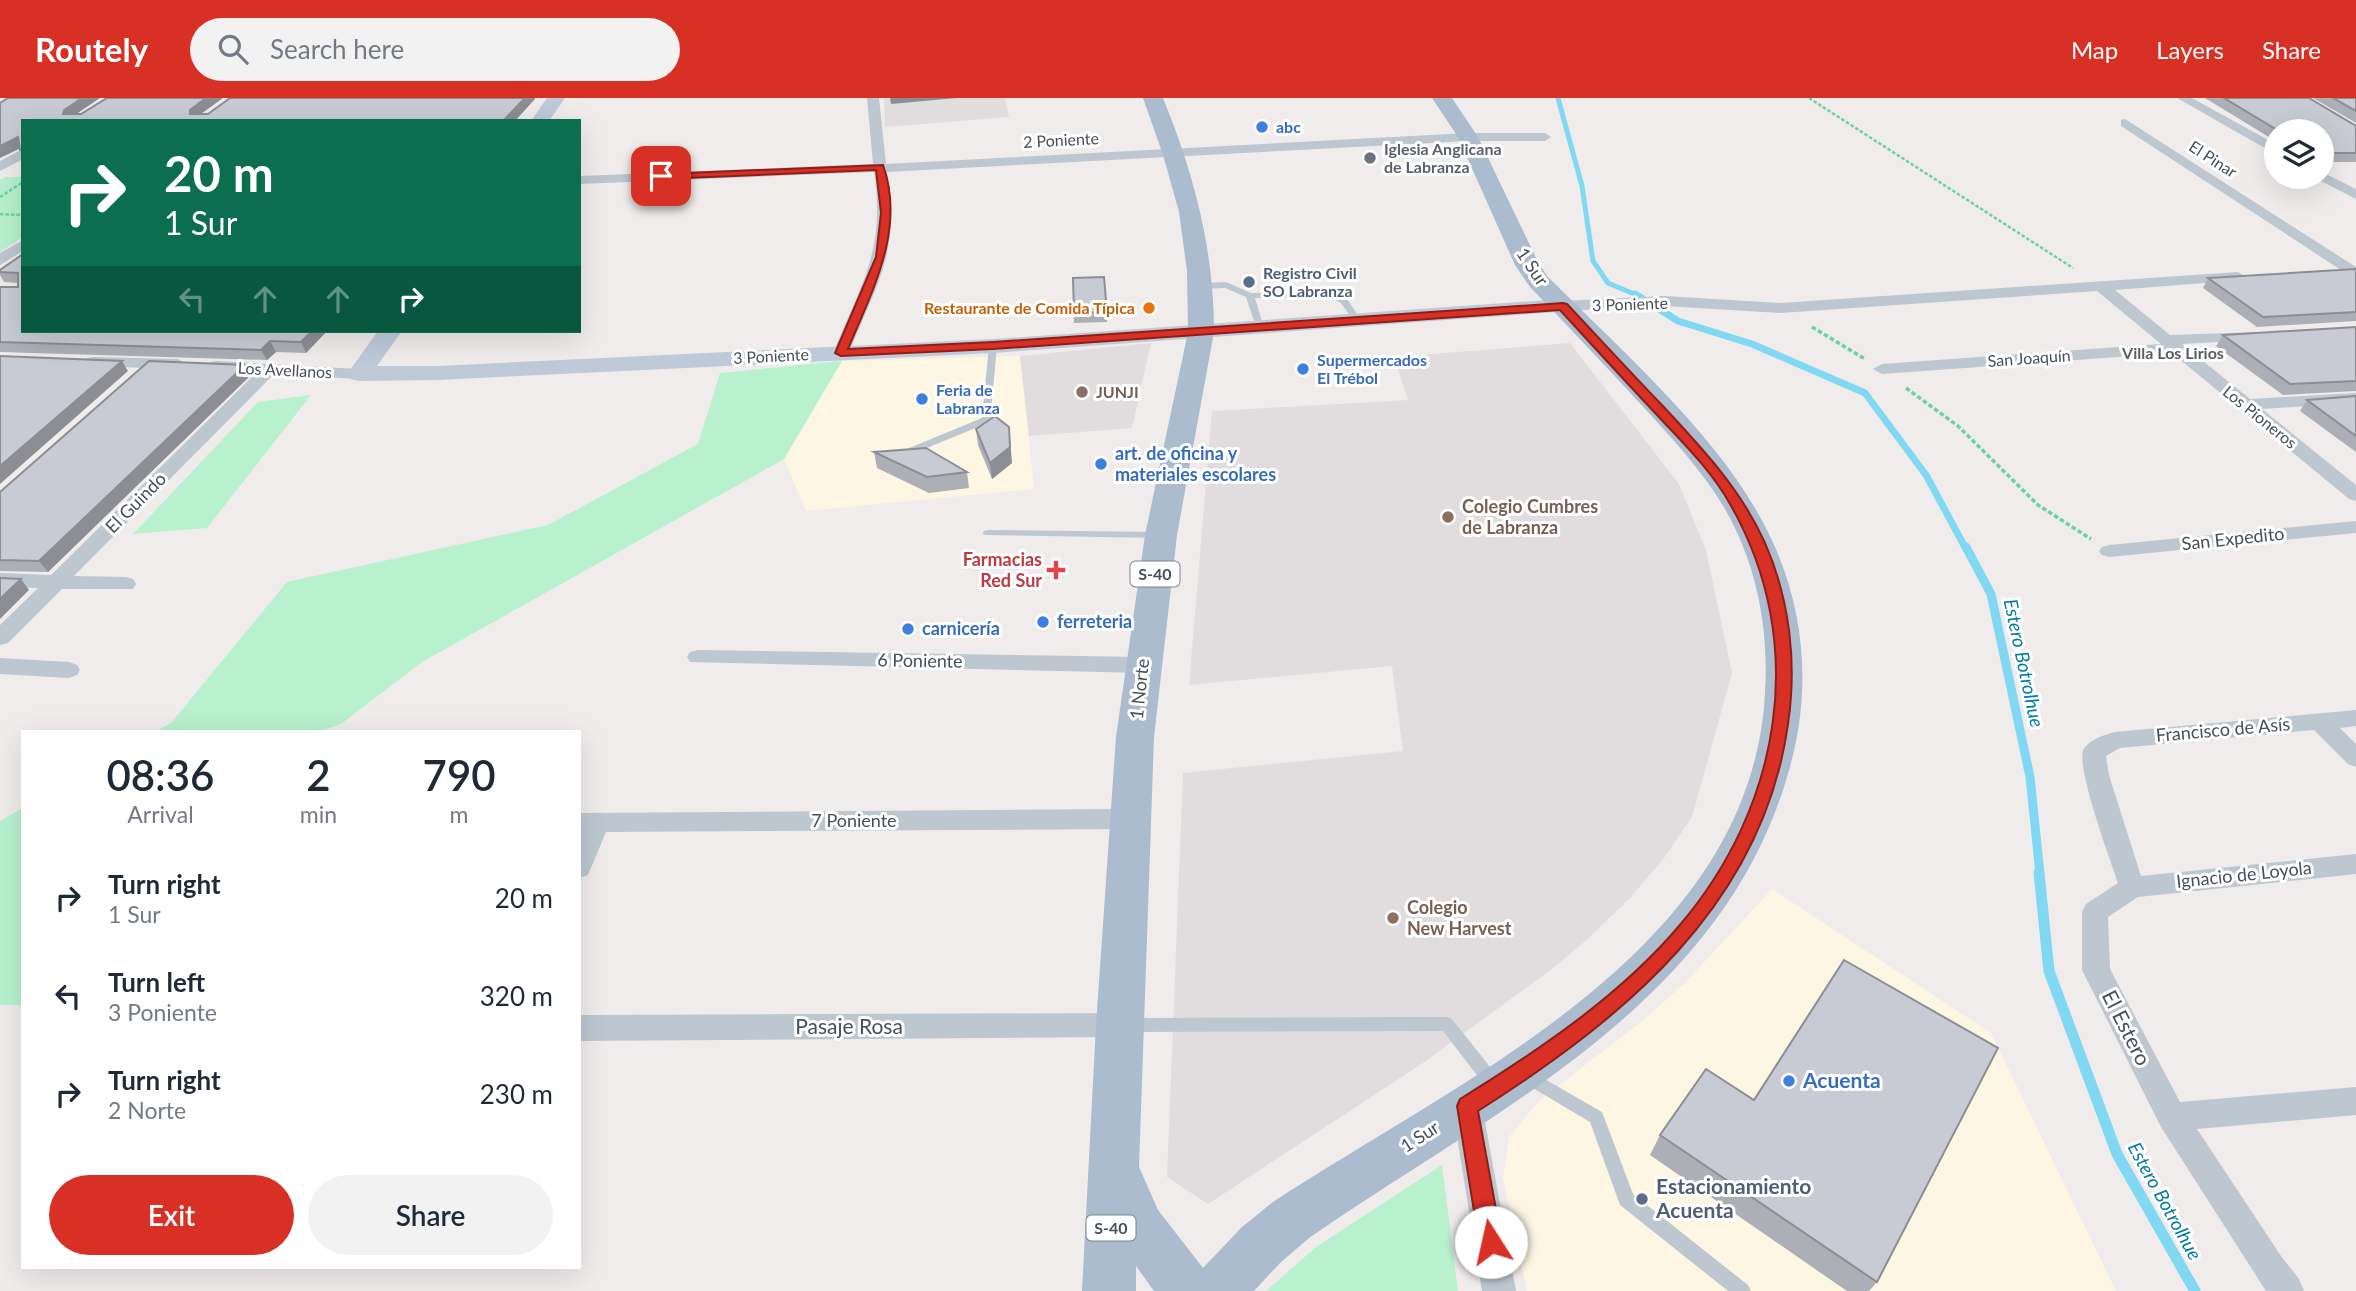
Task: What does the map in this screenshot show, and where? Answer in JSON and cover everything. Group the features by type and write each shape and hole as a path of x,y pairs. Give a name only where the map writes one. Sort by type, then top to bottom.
{"main road":[{"name":"1 Norte","path":"1109,1291 1112,1165 1130,819 1143,665 1161,535 1200,332 1202,286 1191,215 1175,151 1153,98"},
{"name":"1 Sur","path":"1218,1291 1261,1245 1291,1220 1495,1089 1615,1001 1684,934 1709,902 1748,838 1775,761 1785,693 1784,636 1778,604 1762,553 1744,515 1694,445 1527,265 1468,137 1442,98"},
{"path":"1112,1165 1140,1228 1187,1291"}],"street":[{"path":"541,119 556,98"},
{"path":"841,353 881,257 886,213 873,98"},
{"path":"2183,98 2264,143"},
{"name":"El Pinar","path":"2125,123 2354,271"},
{"name":"2 Poniente","path":"581,180 1468,137 1545,136"},
{"path":"0,170 21,154"},
{"path":"0,170 21,173"},
{"path":"2334,183 2356,195"},
{"path":"0,260 21,245"},
{"path":"2326,272 2354,271"},
{"name":"3 Poniente","path":"359,374 438,373 993,346 1665,301 1782,308 2259,276"},
{"name":"Los Pioneros","path":"2099,285 2246,405 2348,481 2356,495"},
{"path":"359,374 389,333"},
{"name":"San Joaquín","path":"1882,369 2275,334"},
{"name":"Los Avellanos","path":"69,361 359,374"},
{"path":"131,381 151,363"},
{"name":"El Guindo","path":"0,638 271,368"},
{"path":"2246,405 2356,398"},
{"name":"San Expedito","path":"2109,551 2356,527"},
{"path":"0,580 126,584"},
{"name":"6 Poniente","path":"698,657 1143,665"},
{"path":"0,666 69,670"},
{"name":"Francisco de Asís","path":"2132,887 2097,775 2094,752 2115,740 2356,718"},
{"path":"2319,721 2356,758"},
{"name":"7 Poniente","path":"588,823 1130,819"},
{"path":"581,858 588,823"},
{"name":"Ignacio de Loyola","path":"2132,887 2356,864"},
{"name":"El Estero","path":"2132,887 2095,912 2096,970 2172,1117 2269,1268 2287,1291"},
{"name":"Pasaje Rosa","path":"581,1028 1119,1025"},
{"path":"1495,1089 1499,1291"},
{"path":"2172,1117 2356,1101"}],"lane":[{"path":"1202,286 1226,285 1250,296 1330,294 1344,301 1358,321"},
{"path":"1250,296 1260,328"},
{"path":"892,458 987,420 993,346"},
{"path":"988,533 1161,535"},
{"path":"1119,1025 1447,1024 1495,1089 1597,1117 1626,1199 1742,1291"}],"path":[{"path":"1810,98 2099,285"},
{"path":"0,197 21,183"},
{"path":"0,215 21,215"},
{"path":"1782,308 1882,369 1958,426 2038,505 2109,551"}],"shaded area":[{"path":"884,98 1005,98 1009,117 885,127"},
{"name":"JUNJI","path":"1151,343 1132,428 1029,436 1020,356"},
{"path":"1570,343 1679,484 1706,550 1732,673 1692,817 1664,858 1630,898 1552,969 1423,1063 1208,1204 1167,1177 1183,773 1403,751 1392,666 1189,685 1212,411 1408,400 1394,357"},
{"name":"Feria de Labranza","path":"1020,356 1034,489 806,511 784,459 842,361"},
{"name":"Acuenta","path":"1772,889 1991,1033 2116,1291 1527,1291 1503,1178 1509,1137 1540,1100 1641,1022 1684,984"}],"green space":[{"path":"5,177 21,177 21,238 0,252 0,180"},
{"path":"842,361 784,459 422,662 341,724 324,730 158,730 171,723 287,582 548,525 698,444 720,373"},
{"path":"311,395 207,528 133,534 258,402"},
{"path":"21,809 21,1005 0,1005 0,821"},
{"path":"1442,1165 1458,1291 1266,1291 1316,1247"}],"building":[{"path":"8,98 82,98 64,110 63,114 81,114 107,98 206,98 190,110 190,114 208,114 230,98 525,98 505,119 21,119 21,150 18,137 0,146 0,103"},
{"path":"2224,98 2309,98 2356,126 2356,153 2334,153 2334,119 2264,119 2264,122"},
{"path":"2333,98 2356,98 2356,111"},
{"path":"21,255 21,333 310,333 301,342 270,341 261,350 0,342 0,287 18,287 18,273 0,270"},
{"path":"2356,269 2356,312 2263,317 2208,278"},
{"path":"1104,277 1107,312 1074,313 1073,278"},
{"path":"2356,327 2356,381 2290,384 2223,335"},
{"path":"0,356 122,361 0,466"},
{"path":"149,361 245,365 39,561 0,560 0,492"},
{"path":"2356,396 2356,436 2307,400"},
{"path":"995,416 1009,427 1010,447 990,463 976,429"},
{"path":"926,448 967,472 927,477 874,452"},
{"path":"0,578 21,579 0,599"},
{"path":"1844,960 1998,1048 1877,1282 1660,1135 1706,1069 1754,1100"}],"waterway":[{"name":"Estero Botrolhue","path":"1558,98 1582,186 1593,261 1608,283 1637,295"},
{"name":"Estero Botrolhue","path":"1637,295 1678,321 1752,344 1865,393 1926,475 1966,549"},
{"name":"Estero Botrolhue","path":"1966,547 1991,594 2030,777 2040,874"},
{"name":"Estero Botrolhue","path":"2039,873 2049,971 2117,1154 2195,1291"}],"place":[{"name":"abc","path":"1262,127"},
{"name":"Iglesia Anglicana de Labranza","path":"1370,158"},
{"name":"Registro Civil SO Labranza","path":"1249,282"},
{"name":"Restaurante de Comida Típica","path":"1149,308"},
{"name":"Supermercados El Trébol","path":"1303,369"},
{"name":"JUNJI","path":"1082,392"},
{"name":"Feria de Labranza","path":"922,399"},
{"name":"art. de oficina y materiales escolares","path":"1101,464"},
{"name":"Colegio Cumbres de Labranza","path":"1448,517"},
{"name":"Farmacias Red Sur","path":"1056,570"},
{"name":"ferreteria","path":"1043,622"},
{"name":"carnicería","path":"908,629"},
{"name":"Colegio New Harvest","path":"1393,918"},
{"name":"Acuenta","path":"1789,1081"},
{"name":"Estacionamiento Acuenta","path":"1642,1199"}],"district":[{"name":"Villa Los Lirios","path":"2173,353"}],"route":[{"path":"661,176 880,167 886,213 881,257 841,353 993,346 1563,306 1685,434 1712,467 1744,515 1758,544 1778,604 1784,636 1785,693 1775,761 1748,838 1709,902 1684,934 1655,965 1570,1037 1467,1106 1491,1242"}]}
